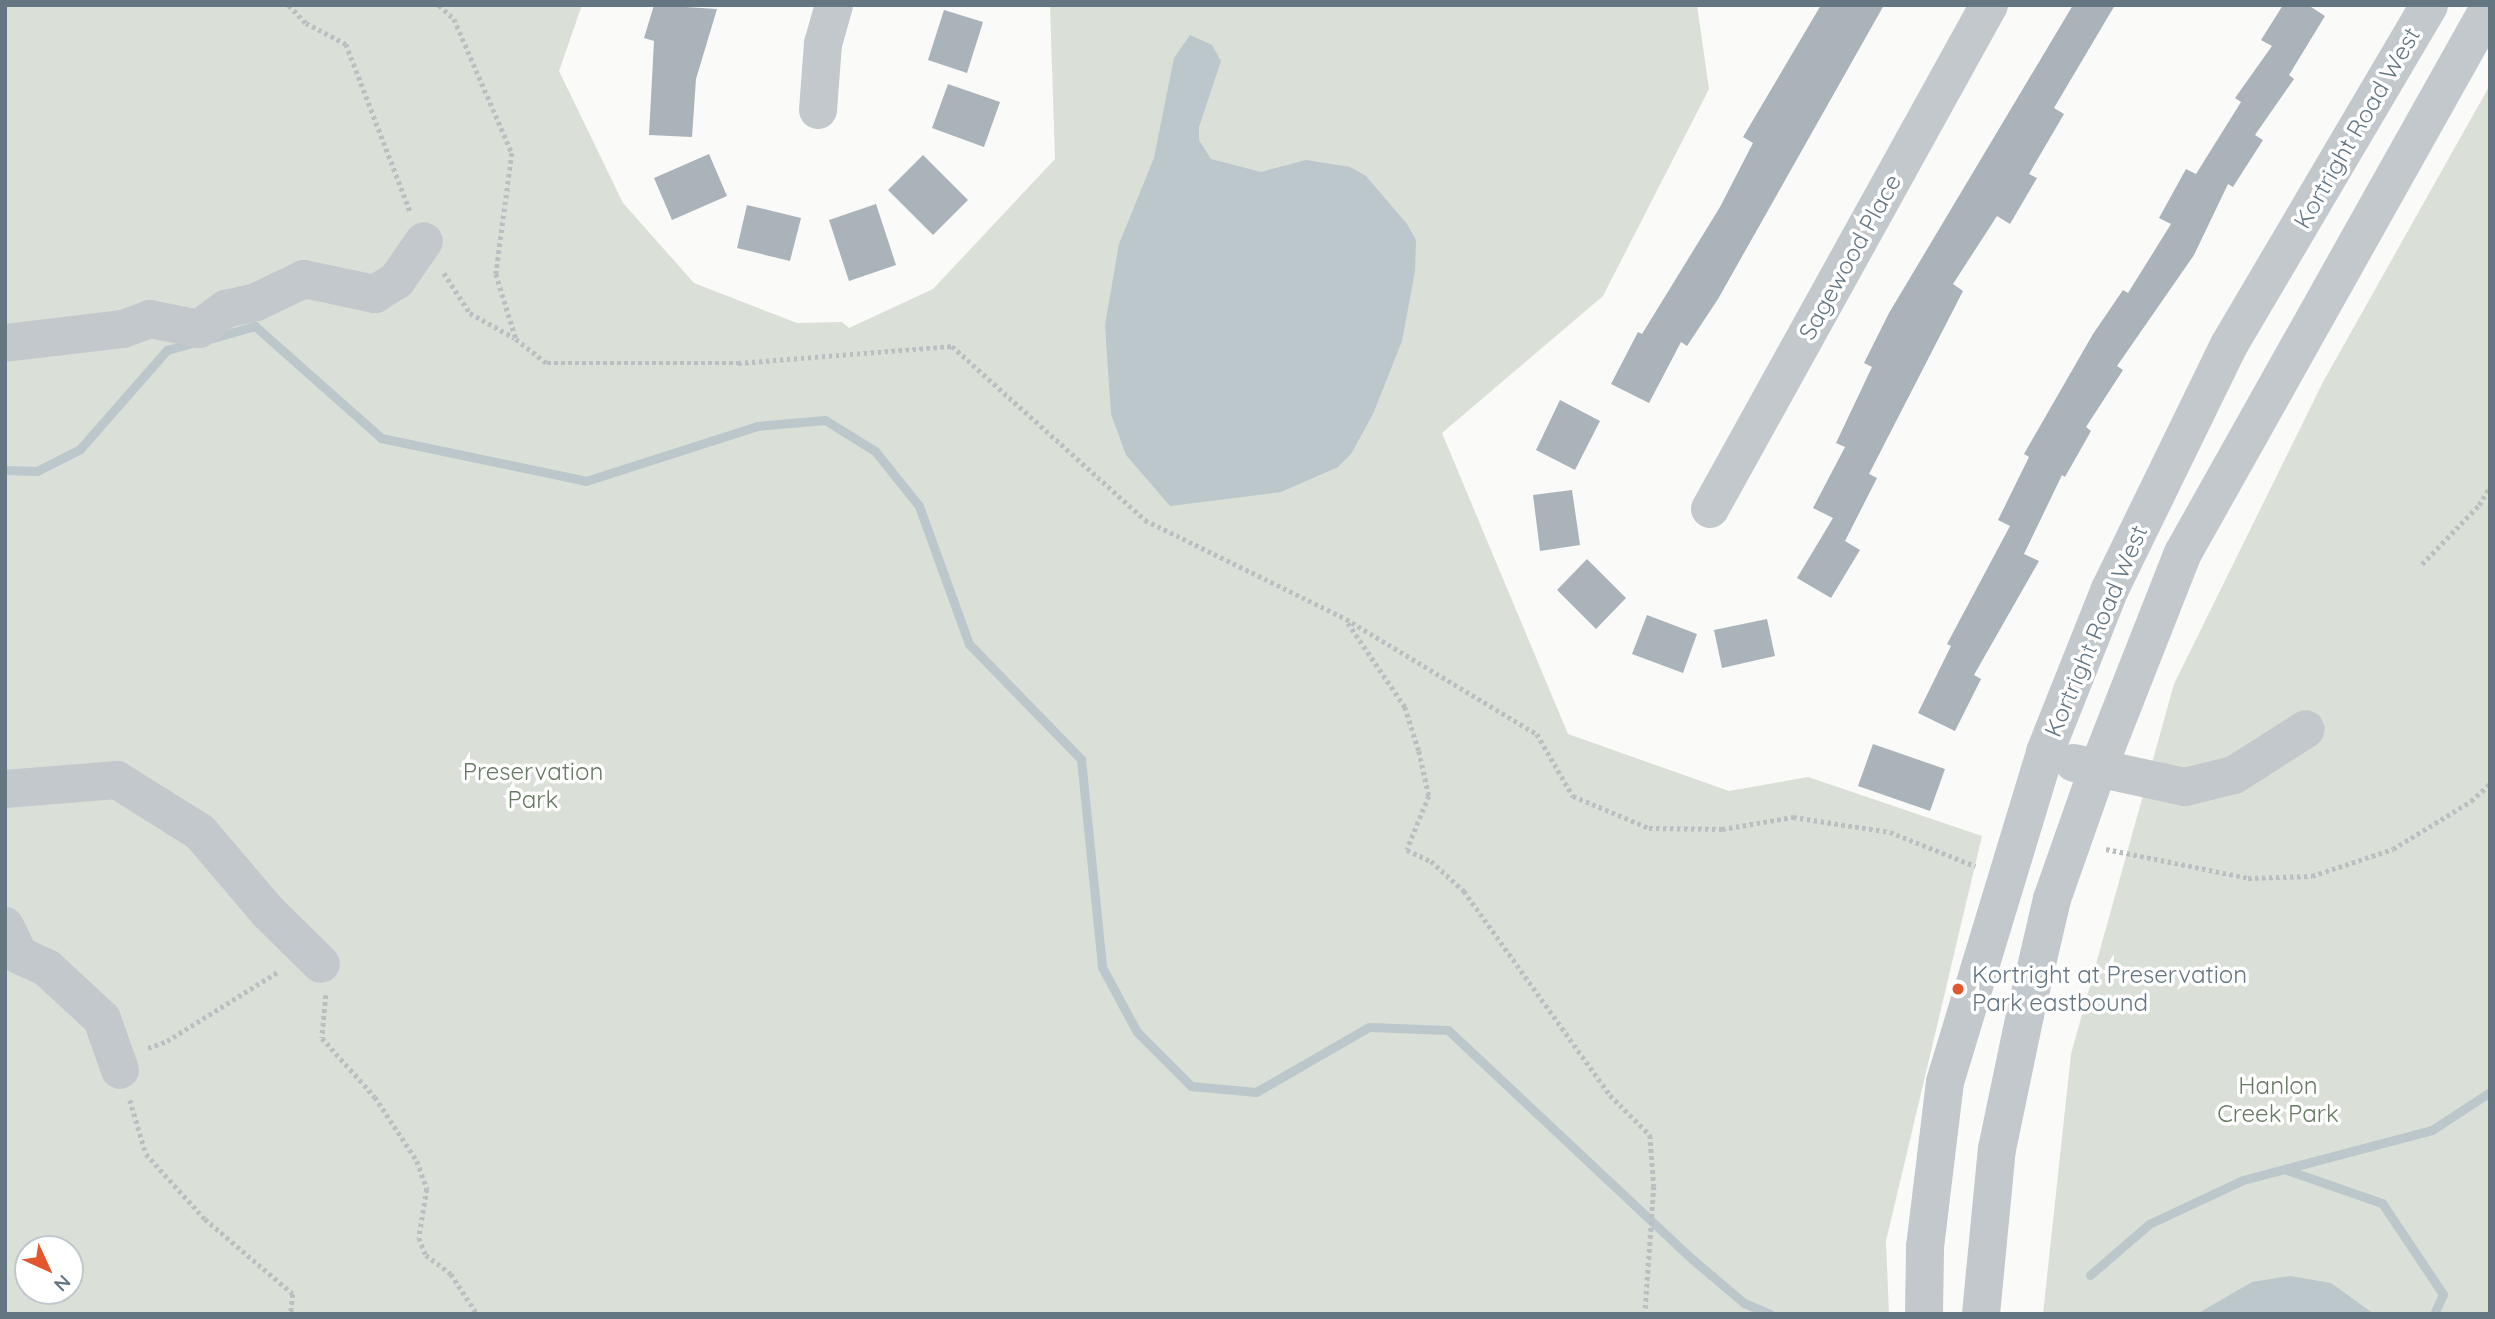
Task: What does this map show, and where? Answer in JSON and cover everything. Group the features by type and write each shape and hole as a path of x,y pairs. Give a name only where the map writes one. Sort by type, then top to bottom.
{"street":[{"path":"818,110 823,44 834,5"},
{"name":"Sagewood Place","path":"1710,509 1989,5"},
{"name":"Kortright Road West","path":"1924,1314 1925,1247 1945,1082 2045,752 2109,589 2229,345 2429,5"},
{"name":"Kortright Road West","path":"1981,1314 1997,1149 2025,1015 2052,899 2097,771 2183,554 2490,6"},
{"path":"5,343 123,329 150,319 199,329 226,309 256,302 304,279 374,294 397,280 425,241"},
{"path":"2045,752 2097,771 2185,787 2234,775 2306,729"},
{"path":"5,789 117,780 200,832 311,955"},
{"path":"5,926 19,955 47,968 102,1019 120,1070"}],"path":[{"path":"289,5 306,23 345,44 425,241 470,313 516,338 547,363 738,363 952,346 1145,520 1346,619 1537,734 1573,796 1649,828 1722,828 1793,817 1890,832 1978,866"},
{"path":"439,5 454,19 512,153 496,274 516,338"},
{"path":"2422,564 2479,505 2490,487"},
{"path":"1346,619 1405,707 1419,751 1429,796 1407,850 1431,861 1464,891 1610,1095 1650,1135 1653,1198 1645,1314"},
{"path":"2101,848 2248,878 2312,876 2393,849 2471,801 2490,784"},
{"path":"291,1314 293,1294 205,1219 146,1154 120,1070 139,1051 167,1041 211,1009 311,955 327,1005 322,1038 375,1097 417,1161 427,1189 419,1238 422,1247 426,1255 451,1274 477,1314"}],"green space":[{"name":"Preservation Park","path":"5,5 582,5 559,71 623,203 694,283 797,323 842,322 849,328 933,289 1055,159 1050,5 1697,5 1709,89 1603,296 1442,433 1568,734 1729,791 1808,777 1982,836 1886,1241 1889,1314 5,1314"},
{"name":"Hanlon Creek Park","path":"2490,85 2490,1314 2043,1314 2071,1054 2174,684 2323,382"}],"shaded area":[{"path":"1190,35 1212,45 1221,61 1199,127 1199,140 1211,159 1261,172 1306,160 1350,167 1366,176 1407,224 1416,240 1415,271 1402,341 1373,414 1351,454 1338,467 1281,492 1170,506 1126,455 1111,414 1105,325 1119,244 1154,158 1174,58"},
{"path":"2290,1276 2331,1283 2374,1314 2197,1314 2252,1282"}],"building":[{"path":"654,5 717,9 696,79 692,137 649,135 654,41 644,38"},
{"path":"1821,5 1884,5 1718,299 1687,346 1681,342 1649,403 1611,384 1638,332 1642,334 1720,207 1753,143 1743,137"},
{"path":"2073,5 2115,5 2054,108 2064,114 2029,174 2037,178 2010,224 1997,216 1953,284 1963,291 1869,474 1877,478 1845,541 1860,550 1831,598 1797,578 1833,518 1813,508 1845,447 1836,443 1872,367 1864,363 1889,313"},
{"path":"2283,5 2308,5 2325,16 2289,75 2294,79 2255,135 2263,140 2233,187 2228,184 2194,255 2117,366 2123,370 2086,427 2091,431 2065,477 2062,475 2024,554 2039,561 1974,675 1981,679 1955,731 1918,713 1951,646 1947,644 2010,526 1998,520 2029,457 2024,454 2093,334 2123,290 2128,293 2171,224 2159,218 2186,169 2196,174 2241,102 2235,98 2272,46 2261,40"},
{"path":"944,10 983,22 967,73 928,60"},
{"path":"948,84 1000,102 984,147 932,128"},
{"path":"709,154 727,196 672,220 654,178"},
{"path":"923,155 968,200 933,235 888,190"},
{"path":"876,204 896,265 849,281 829,220"},
{"path":"747,205 801,218 790,261 737,248"},
{"path":"1560,400 1600,421 1575,470 1536,450"},
{"path":"1572,490 1580,545 1540,551 1533,495"},
{"path":"1587,559 1626,598 1596,629 1557,590"},
{"path":"1647,615 1697,634 1683,673 1632,654"},
{"path":"1767,619 1775,656 1722,668 1714,630"},
{"path":"1873,744 1945,769 1930,811 1858,786"}],"waterway":[{"path":"213,338 255,326 381,438 586,481 757,426 825,420 875,451 919,506 969,644 1081,759 1102,967 1137,1032 1191,1086 1256,1092 1369,1027 1448,1030 1692,1259 1744,1303 1770,1314"},
{"path":"5,470 37,471 80,449 167,350 192,343"},
{"path":"2090,1275 2149,1224 2243,1180 2432,1130 2490,1092"},
{"path":"2287,1170 2382,1203 2443,1294 2434,1314"}],"place":[{"name":"Kortright at Preservation Park eastbound","path":"1958,989"}]}
